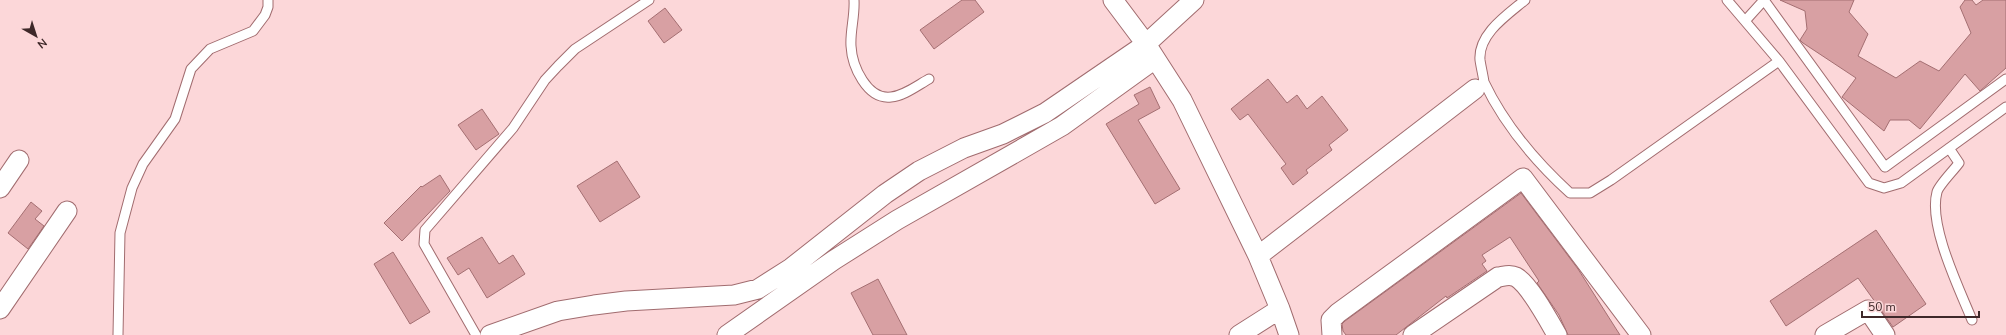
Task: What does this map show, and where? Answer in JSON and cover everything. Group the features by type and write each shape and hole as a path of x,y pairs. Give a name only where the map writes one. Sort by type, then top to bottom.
{"street":[{"path":"1113,0 1151,52 1182,100 1258,256 1289,335"},
{"path":"727,335 834,260 896,220 1062,126 1151,52 1194,0"},
{"path":"490,335 558,312 594,305 626,301 734,295 758,289 791,268 885,194 919,170 964,148 1004,134 1045,113 1151,52"},
{"path":"1258,256 1480,85"},
{"path":"0,188 19,160"},
{"path":"1332,335 1331,320 1338,313 1523,178 1641,335"},
{"path":"0,309 67,211"},
{"path":"1413,335 1498,277 1508,275 1517,277 1525,284 1557,335"},
{"path":"1239,335 1280,309"},
{"path":"1825,335 1868,310 1885,335"}],"lane":[{"path":"118,335 120,233 132,188 143,164 175,118 191,69 210,49 253,31 265,16 268,7 268,0"},
{"path":"476,335 424,244 425,230 513,128 545,80 558,66 576,49 649,0"},
{"path":"854,0 851,46 853,58 866,86 881,97 891,98 903,94 929,78"},
{"path":"1525,0 1494,27 1482,44 1480,60 1480,85 1507,122 1557,181 1570,193 1590,193 1612,180 1778,61"},
{"path":"1727,0 1778,61 1869,183 1884,188 1901,183 2006,107"},
{"path":"1745,21 1764,0 1885,166 2006,79"},
{"path":"1949,148 1959,163 1937,191 1936,223 1951,268 1972,320"}],"building":[{"path":"962,0 975,0 984,12 934,49 920,30"},
{"path":"1780,0 1854,0 1849,12 1868,34 1858,56 1896,78 1920,61 1939,71 1971,33 1960,7 1965,0 1972,0 1976,5 1983,0 2006,0 2006,68 1980,91 1965,74 1920,129 1909,120 1890,120 1884,131 1842,97 1856,78 1800,40 1807,29 1805,11"},
{"path":"665,8 682,30 664,43 648,21"},
{"path":"1268,79 1287,103 1297,95 1307,109 1322,96 1348,130 1329,145 1332,150 1306,170 1308,173 1293,185 1281,168 1286,164 1248,114 1240,120 1231,109"},
{"path":"1150,87 1160,108 1138,120 1180,189 1155,204 1106,124 1139,104 1134,95"},
{"path":"482,109 499,134 476,150 458,125"},
{"path":"617,161 640,197 600,222 577,186"},
{"path":"440,175 450,191 402,241 384,223 421,186 422,187"},
{"path":"1521,193 1578,269 1620,335 1568,335 1559,315 1537,283 1539,281 1510,237 1482,255 1486,261 1482,264 1487,271 1447,298 1446,296 1396,335 1346,335 1343,331 1342,324 1345,321"},
{"path":"31,202 42,211 35,219 44,226 28,249 8,233"},
{"path":"1876,230 1926,304 1893,327 1858,278 1786,326 1770,301"},
{"path":"482,237 499,264 513,255 525,274 487,298 469,268 458,275 447,258"},
{"path":"393,252 430,312 410,324 374,264"},
{"path":"878,279 907,335 873,335 851,293"}]}
